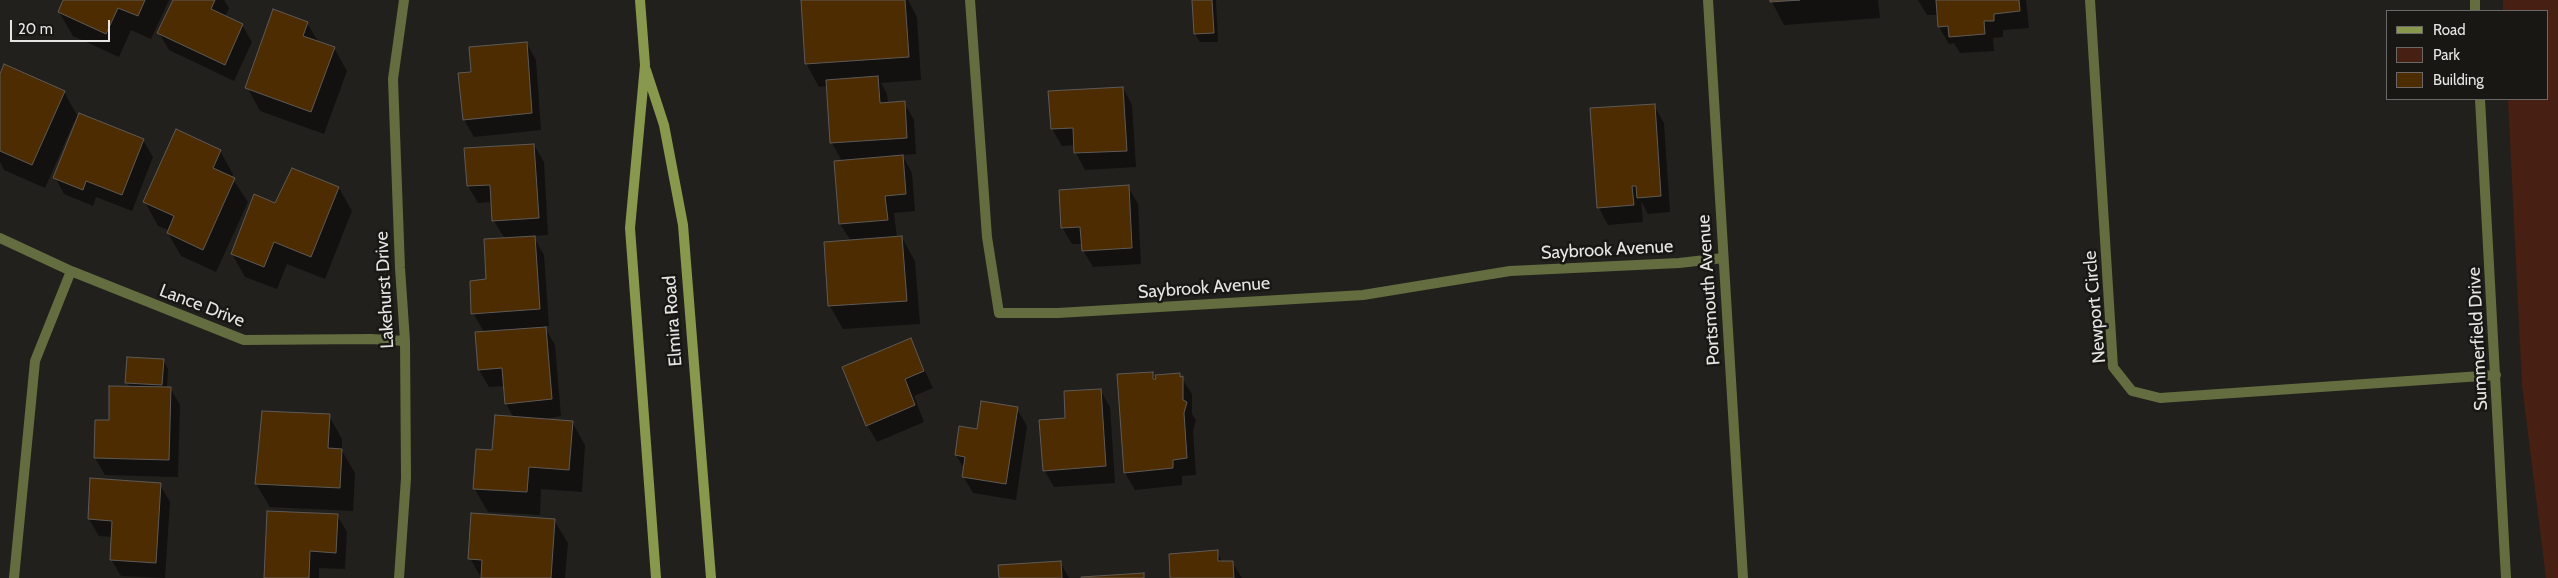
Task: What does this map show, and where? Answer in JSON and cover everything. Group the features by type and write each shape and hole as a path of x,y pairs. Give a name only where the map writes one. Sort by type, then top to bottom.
{"main road":[{"name":"Elmira Road","path":"640,0 644,65 630,228 656,578"},
{"name":"Elmira Road","path":"644,65 664,125 683,225 711,578"}],"street":[{"name":"Lakehurst Drive","path":"399,578 406,478 405,341 400,268 393,79 404,0"},
{"name":"Saybrook Avenue","path":"970,0 986,237 999,313 1067,313 1363,295 1510,271 1680,263 1723,258"},
{"name":"Portsmouth Avenue","path":"1708,0 1743,578"},
{"name":"Newport Circle","path":"2090,0 2114,367 2132,391 2160,398 2496,375"},
{"name":"Summerfield Drive","path":"2480,100 2506,578"},
{"name":"Lance Drive","path":"0,238 71,271 244,340 371,339 405,341"},
{"path":"14,578 35,361 71,271"}],"green space":[{"path":"2503,0 2558,0 2558,578 2546,578 2522,385 2508,100 2548,100 2548,10 2503,10"}],"building":[{"path":"63,0 145,0 138,16 118,8 106,34 58,12"},
{"path":"173,0 215,0 211,9 243,24 225,65 157,33"},
{"path":"801,0 905,0 909,57 805,64"},
{"path":"1192,0 1212,0 1214,33 1194,34"},
{"path":"1770,0 1800,0 1770,2"},
{"path":"1936,0 2019,0 2020,11 1994,14 1994,21 1984,21 1985,34 1949,37 1948,26 1938,27"},
{"path":"273,9 308,22 303,36 335,47 311,112 245,88"},
{"path":"527,42 532,113 463,120 458,73 471,72 469,47"},
{"path":"4,64 65,91 32,165 0,151 0,74"},
{"path":"878,76 880,103 905,101 907,138 830,143 826,80"},
{"path":"1123,87 1127,151 1074,153 1073,128 1051,129 1048,91"},
{"path":"1655,104 1661,196 1637,198 1636,186 1632,186 1634,205 1597,208 1590,108"},
{"path":"79,113 144,139 122,195 86,181 83,190 53,178"},
{"path":"176,129 221,150 213,168 235,178 203,250 167,233 174,216 143,202"},
{"path":"534,144 539,218 492,221 490,185 467,186 464,148"},
{"path":"903,155 906,194 885,196 888,220 839,224 834,161"},
{"path":"292,168 339,187 311,257 274,242 264,267 231,254 254,194 275,203"},
{"path":"1129,185 1132,248 1082,251 1080,227 1061,228 1059,190"},
{"path":"535,236 540,309 471,314 470,281 486,279 484,239"},
{"path":"902,236 907,301 828,306 824,242"},
{"path":"546,327 552,399 505,404 502,368 478,370 475,332"},
{"path":"911,338 924,371 905,379 915,405 866,426 842,367"},
{"path":"127,357 164,359 162,385 125,383"},
{"path":"1153,372 1153,379 1156,379 1155,375 1180,373 1180,377 1183,376 1183,400 1187,402 1184,413 1187,458 1173,460 1173,468 1124,473 1117,374"},
{"path":"109,386 171,387 169,460 94,458 95,420 109,420"},
{"path":"1101,389 1106,466 1043,471 1039,420 1065,418 1064,391"},
{"path":"981,401 1018,407 1006,484 962,477 965,457 955,455 959,426 977,429"},
{"path":"262,411 330,414 328,448 342,449 340,488 255,484"},
{"path":"495,415 573,421 569,470 529,467 527,492 473,489 476,449 492,450"},
{"path":"90,478 161,483 156,563 110,560 112,521 88,519"},
{"path":"267,511 338,514 336,553 310,551 309,578 264,578"},
{"path":"471,513 555,519 551,578 481,578 482,560 468,559"},
{"path":"1218,550 1218,561 1233,561 1234,578 1170,578 1169,554"},
{"path":"1061,561 1062,578 999,578 998,565"},
{"path":"1144,573 1144,578 1081,578 1081,577"}]}
